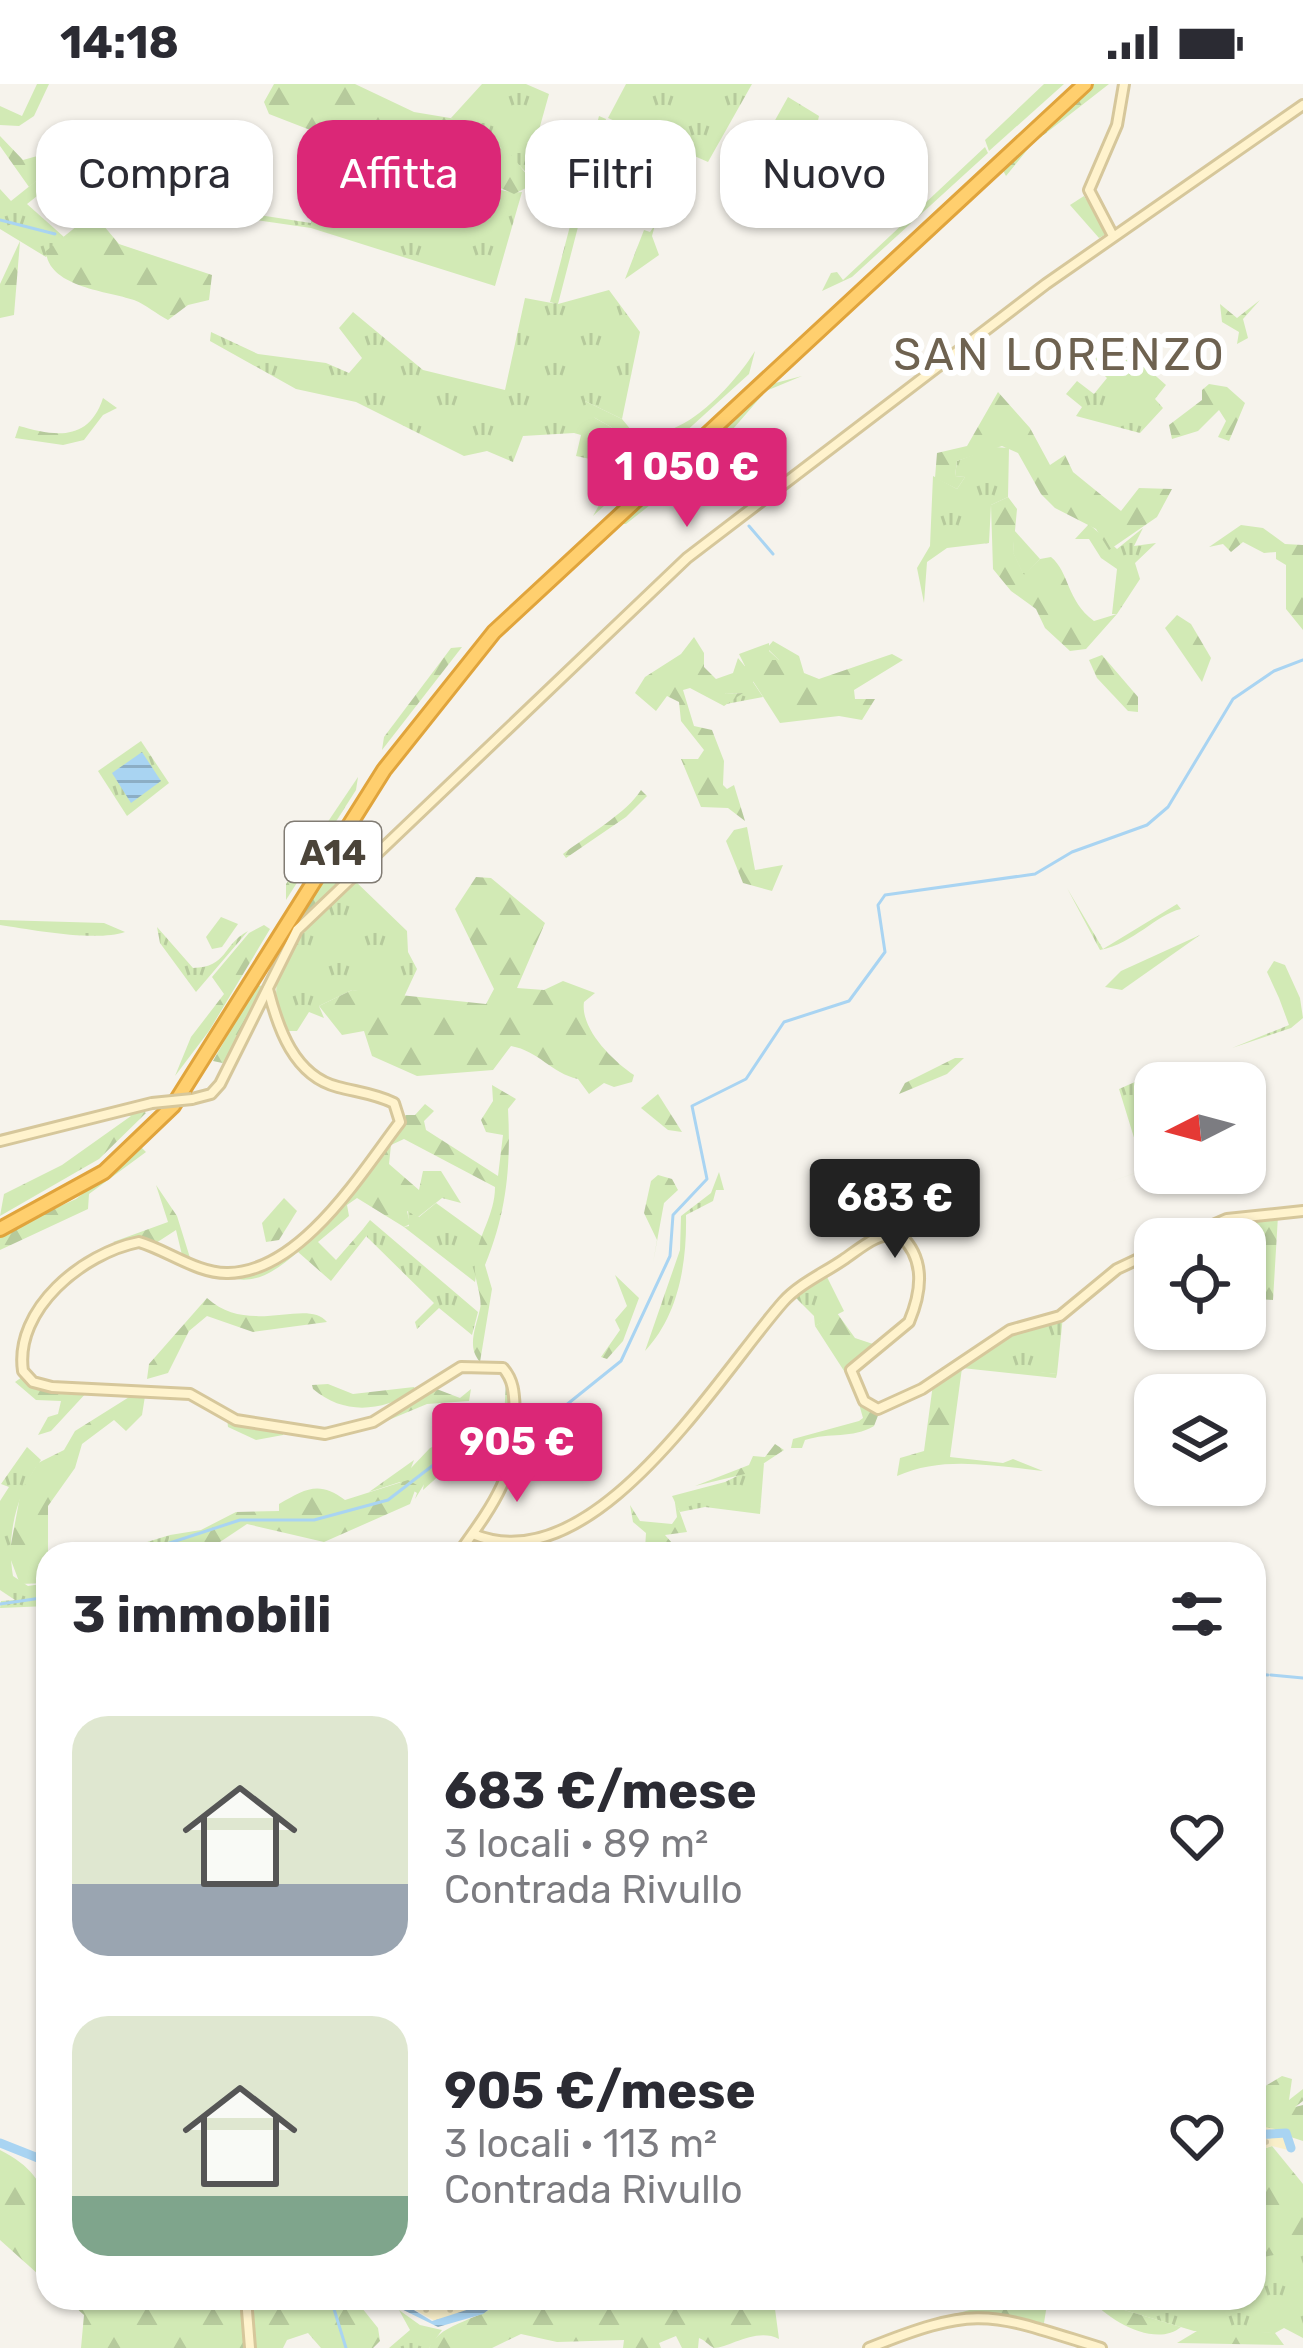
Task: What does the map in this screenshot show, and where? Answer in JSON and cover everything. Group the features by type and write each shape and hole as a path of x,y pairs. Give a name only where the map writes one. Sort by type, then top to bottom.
{"highway":[{"name":"A14","path":"0,1225 89,1174 161,1110 205,1049 391,747 490,626 1075,84"},
{"name":"A14","path":"0,1225 91,1182 173,1106 383,770 494,632 1085,84"}],"street":[{"path":"1113,236 1089,190 1114,134 1124,84"},
{"path":"0,1141 152,1103 211,1094 290,940 316,910 687,558 1113,236 1303,105"},
{"path":"267,988 286,1044 299,1061 335,1087 394,1102 400,1122 332,1214 256,1266 218,1272 139,1242 96,1259 35,1311 23,1371 33,1382 52,1387 190,1394 236,1420 325,1434 373,1422 461,1367 496,1366 508,1372 514,1385 517,1437 512,1473 467,1542"},
{"path":"1236,1218 1303,1211"},
{"path":"515,1542 600,1510 657,1457 784,1300 880,1236 900,1235 920,1266 909,1322 851,1370 864,1401 878,1409 922,1389 1010,1330 1060,1316 1117,1269 1134,1261"},
{"path":"473,1534 508,1542"},
{"path":"247,2310 250,2348"},
{"path":"869,2348 945,2320 988,2315 1101,2348"}],"green space":[{"path":"37,84 49,84 34,116 19,126 0,125 0,106 22,116"},
{"path":"274,84 355,84 414,112 462,120 297,120 297,125 269,114 264,102"},
{"path":"482,84 526,84 549,94 542,120 525,120 525,171 501,148 501,120 451,118"},
{"path":"626,84 752,84 732,120 720,120 720,141 708,162 696,157 696,120 608,118"},
{"path":"1044,84 1064,84 989,151 985,140"},
{"path":"1092,84 1109,84 1032,144 1006,176 1000,165"},
{"path":"788,97 819,116 818,120 775,120"},
{"path":"0,136 23,160 36,156 36,181 29,187 0,146"},
{"path":"985,147 988,153 928,208 928,200"},
{"path":"501,148 525,173 525,188 514,194 501,188"},
{"path":"36,181 36,197 27,204 36,212 36,228 54,228 64,237 46,257 0,229 0,189 11,201"},
{"path":"501,190 522,192 495,286 311,228 501,228"},
{"path":"1084,196 1108,233 1099,238 1070,205"},
{"path":"273,217 297,221 297,226 273,223"},
{"path":"74,228 106,228 119,244 212,275 209,300 188,305 168,320 134,300 68,280 49,263 46,251"},
{"path":"569,228 578,228 558,304 609,290 640,332 622,419 585,401 595,418 611,427 613,441 600,437 590,459 576,456 581,435 574,433 523,436 513,462 487,451 464,456 356,402 296,389 210,341 211,332 258,354 326,363 349,373 362,358 339,328 353,312 423,370 505,390 525,298 557,304 550,302"},
{"path":"654,228 659,255 625,279 644,230"},
{"path":"899,228 906,228 852,277 822,291 831,273 837,272 843,280"},
{"path":"20,241 14,315 0,318 0,284"},
{"path":"1260,300 1243,319 1248,338 1237,344 1239,332 1222,322 1220,304 1237,318"},
{"path":"1114,339 1166,385 1155,399 1163,408 1140,433 1076,416 1082,407 1066,394 1077,381 1094,394 1107,378 1092,363"},
{"path":"755,351 749,374 593,516 624,460 611,427 588,414 585,401 622,419 632,431 667,431 719,396"},
{"path":"802,376 766,391 733,429 730,442 626,524 618,524 764,386"},
{"path":"1209,384 1227,387 1245,403 1229,441 1218,437 1226,421 1219,410 1198,431 1172,439 1169,425 1202,400 1202,390"},
{"path":"998,392 1030,428 1050,465 1065,455 1073,472 1121,511 1139,488 1172,489 1157,517 1109,550 1096,529 1055,508 1041,494 1018,453 1002,446 957,461 955,476 965,477 957,489 935,478 937,453 967,446"},
{"path":"103,398 117,408 103,415 84,440 63,445 15,438 19,426 56,433 79,429 96,413"},
{"path":"994,447 1009,448 1008,497 991,505 989,543 947,548 927,562 924,603 917,568 930,546 933,476 957,489 965,477 955,476 957,461"},
{"path":"1008,497 1017,509 1013,552 1024,575 1040,559 1051,557 1078,604 1094,621 1117,614 1086,649 1070,651 1045,628 1036,609 1011,591 993,569 991,505"},
{"path":"1089,524 1117,549 1143,528 1134,546 1156,543 1135,563 1140,579 1117,614 1112,614 1117,569 1101,558 1089,539 1075,539"},
{"path":"1241,525 1263,528 1285,544 1303,545 1303,630 1286,609 1286,565 1276,559 1276,552 1264,553 1243,542 1231,552 1223,544 1209,547"},
{"path":"1014,530 1040,559 1024,576 1013,553"},
{"path":"1177,615 1191,624 1211,658 1202,682 1165,628"},
{"path":"694,637 704,653 704,667 716,679 733,673 738,658 748,670 747,678 725,694 743,693 724,706 690,688 683,690 694,726 712,730 724,761 723,785 727,789 734,785 745,821 728,808 701,807 681,759 698,759 704,750 681,721 679,702 667,696 656,711 635,693 645,677 681,654"},
{"path":"773,641 799,656 804,673 819,679 892,654 903,660 854,690 855,699 875,699 862,720 839,716 780,723 751,678 764,660 779,660 767,648"},
{"path":"769,643 769,651 779,660 772,660 753,682 763,697 726,704 742,693 725,694 745,666 739,654"},
{"path":"462,647 382,750 384,737 451,648"},
{"path":"1102,655 1138,697 1138,712 1128,711 1097,678 1089,660"},
{"path":"141,741 169,783 127,816 98,771"},
{"path":"358,777 356,790 286,900 286,884"},
{"path":"641,790 647,796 626,817 566,858 563,854 616,816"},
{"path":"357,822 339,864 346,879 293,925"},
{"path":"747,827 755,870 783,865 772,891 743,883 726,841 734,830"},
{"path":"476,877 491,878 545,923 517,988 544,990 563,981 595,993 584,1002 587,1023 608,1053 634,1075 632,1082 614,1087 604,1083 589,1094 578,1079 511,1046 493,1070 417,1076 372,1056 364,1031 342,1035 319,1006 352,990 486,1004 494,989 455,909"},
{"path":"353,879 407,931 408,952 417,969 403,999 352,990 319,1006 324,1018 309,1012 297,1031 282,1031 277,982 282,963 303,929"},
{"path":"1067,888 1103,949 1100,950"},
{"path":"1177,904 1181,909 1162,917 1103,949"},
{"path":"221,917 238,924 222,947 212,949 206,937"},
{"path":"0,920 104,923 125,932 64,934 0,925"},
{"path":"264,925 270,929 209,1031 175,1076 191,1037 224,994 212,977 249,933"},
{"path":"157,927 193,968 219,960 248,931 196,992 160,943"},
{"path":"1200,935 1122,990 1105,987 1121,971"},
{"path":"1274,961 1285,965 1300,998 1279,998 1267,972"},
{"path":"256,985 262,986 227,1064 213,1061"},
{"path":"1279,998 1300,998 1303,1018 1291,1028 1232,1048 1289,1025"},
{"path":"964,1058 947,1074 899,1094 905,1083"},
{"path":"1134,1082 1134,1138 1119,1089"},
{"path":"492,1085 516,1099 508,1109 503,1207 485,1265 492,1289 480,1362 473,1344 481,1304 475,1262 495,1187 404,1139 391,1145 389,1164 419,1190 423,1171 441,1171 461,1203 442,1198 418,1217 407,1211 410,1224 404,1227 357,1198 347,1205 349,1216 318,1242 336,1260 363,1229 368,1234 331,1281 298,1252 257,1278 228,1277 272,1261 337,1212 403,1115 415,1115 425,1104 434,1111 424,1121 426,1130 498,1176 503,1135 486,1132 481,1120 493,1101"},
{"path":"658,1094 682,1132 668,1130 641,1108"},
{"path":"139,1109 146,1113 99,1159 0,1216 4,1194 62,1165 131,1116 122,1115"},
{"path":"141,1147 146,1152 89,1194 88,1209 0,1250 0,1233 76,1199"},
{"path":"719,1172 724,1190 716,1190 713,1201 686,1215 679,1287 666,1321 645,1351 680,1250 681,1216 711,1193"},
{"path":"658,1175 672,1179 678,1190 664,1203 653,1263 657,1240 644,1213 651,1181"},
{"path":"156,1185 177,1216 191,1261 182,1255 176,1230 156,1243 113,1242 168,1222"},
{"path":"284,1198 297,1211 279,1240 266,1242 262,1223"},
{"path":"436,1203 483,1237 475,1282 404,1227 409,1226 408,1211 419,1217"},
{"path":"1278,1216 1273,1300 1266,1300 1266,1218 1252,1218"},
{"path":"370,1220 478,1312 472,1335 439,1308 417,1329 415,1322 434,1303 367,1237 363,1229"},
{"path":"825,1273 844,1311 815,1326 814,1316 793,1295"},
{"path":"615,1275 639,1298 623,1341 607,1359 601,1357 620,1330 615,1320 627,1306"},
{"path":"207,1298 241,1315 306,1313 327,1322 253,1332 207,1316 189,1331 168,1373 147,1379 149,1364"},
{"path":"837,1313 855,1338 876,1345 846,1374 815,1326"},
{"path":"1063,1316 1057,1374 967,1366 987,1344"},
{"path":"967,1363 1057,1374 1056,1378 962,1368 950,1457 1003,1463 1013,1459 1043,1471 951,1464 897,1476 900,1458 924,1451 933,1384"},
{"path":"22,1377 32,1385 88,1391 51,1431 38,1435 48,1417 58,1414 61,1401 36,1400 15,1382"},
{"path":"506,1380 513,1446 499,1439 478,1457 452,1464 423,1490 425,1476 444,1452 504,1419"},
{"path":"328,1384 353,1394 414,1387 416,1391 389,1403 350,1407 325,1397 312,1385"},
{"path":"434,1388 460,1398 471,1389 469,1401 427,1404 379,1424"},
{"path":"134,1394 145,1396 142,1415 126,1431 114,1420 82,1444 75,1468 48,1506 48,1542 36,1542 36,1583 20,1584 9,1555 21,1491 38,1463 64,1450 75,1431"},
{"path":"859,1404 879,1413 874,1426 805,1440 802,1448 791,1448 793,1439 859,1421 863,1418"},
{"path":"227,1418 284,1432 256,1440 228,1427"},
{"path":"492,1422 487,1433 444,1452 415,1499 417,1493 400,1482 369,1492 414,1460 411,1468 430,1448"},
{"path":"775,1444 784,1450 749,1473 695,1486 749,1465 753,1456 765,1457"},
{"path":"27,1447 41,1460 25,1487 11,1546 13,1576 28,1586 36,1585 36,1606 0,1608 1,1601 15,1600 0,1590 0,1501 9,1487 1,1484"},
{"path":"764,1463 760,1514 705,1507 680,1512 672,1496 725,1482"},
{"path":"408,1480 417,1485 410,1504 324,1542 247,1524 220,1542 169,1542 170,1535 201,1530 236,1512 279,1511 279,1504 304,1491 327,1490 345,1500"},
{"path":"674,1496 687,1532 665,1535 671,1542 645,1542 646,1533 633,1522 630,1505 640,1521 672,1524 677,1517"},
{"path":"1282,2076 1292,2079 1289,2100 1303,2089 1303,2101 1295,2107 1303,2105 1303,2141 1266,2129 1266,2086"},
{"path":"1272,2146 1303,2184 1303,2249 1266,2257 1266,2148"},
{"path":"0,2150 36,2179 36,2272 0,2240"},
{"path":"1303,2249 1303,2338 1284,2328 1275,2333 1194,2331 1124,2310 1266,2310 1266,2256"},
{"path":"78,2310 245,2310 247,2348 81,2348 84,2315"},
{"path":"249,2310 364,2310 378,2328 380,2341 373,2348 321,2348 308,2333 287,2340 283,2348 252,2348"},
{"path":"399,2310 420,2325 442,2330 429,2348 389,2348 410,2330"},
{"path":"775,2310 779,2339 761,2335 714,2348 699,2338 698,2348 682,2348 676,2336 659,2343 661,2348 623,2348 624,2340 557,2342 521,2334 492,2348 429,2348 443,2332 486,2312"},
{"path":"970,2310 1046,2310 1044,2323 991,2314 951,2315"},
{"path":"1103,2310 1124,2310 1181,2327 1171,2333 1146,2333"},
{"path":"1202,2328 1275,2333 1284,2345 1177,2343"}],"sand":[{"path":"1266,2127 1285,2131 1288,2150 1266,2148"},
{"path":"415,2310 467,2310 445,2318 442,2325"}],"water":[{"path":"142,752 161,781 131,803 112,773"},
{"path":"403,2310 414,2310 432,2321 466,2310 488,2310 483,2314 438,2327"}],"waterway":[{"path":"0,220 55,234"},
{"path":"749,526 773,554"},
{"path":"173,1542 240,1520 314,1520 388,1500 454,1449 555,1414 621,1361 670,1256 673,1215 707,1179 692,1106 746,1079 784,1022 849,1001 885,952 878,905 885,895 1035,874 1072,852 1147,825 1168,807 1233,699 1274,671 1303,660"},
{"path":"0,1604 36,1599"},
{"path":"1271,1675 1303,1678"},
{"path":"1266,2134 1286,2133 1291,2148"},
{"path":"0,2143 36,2157"},
{"path":"334,2310 346,2348"}],"district":[{"name":"SAN LORENZO","path":"1060,354"}]}
